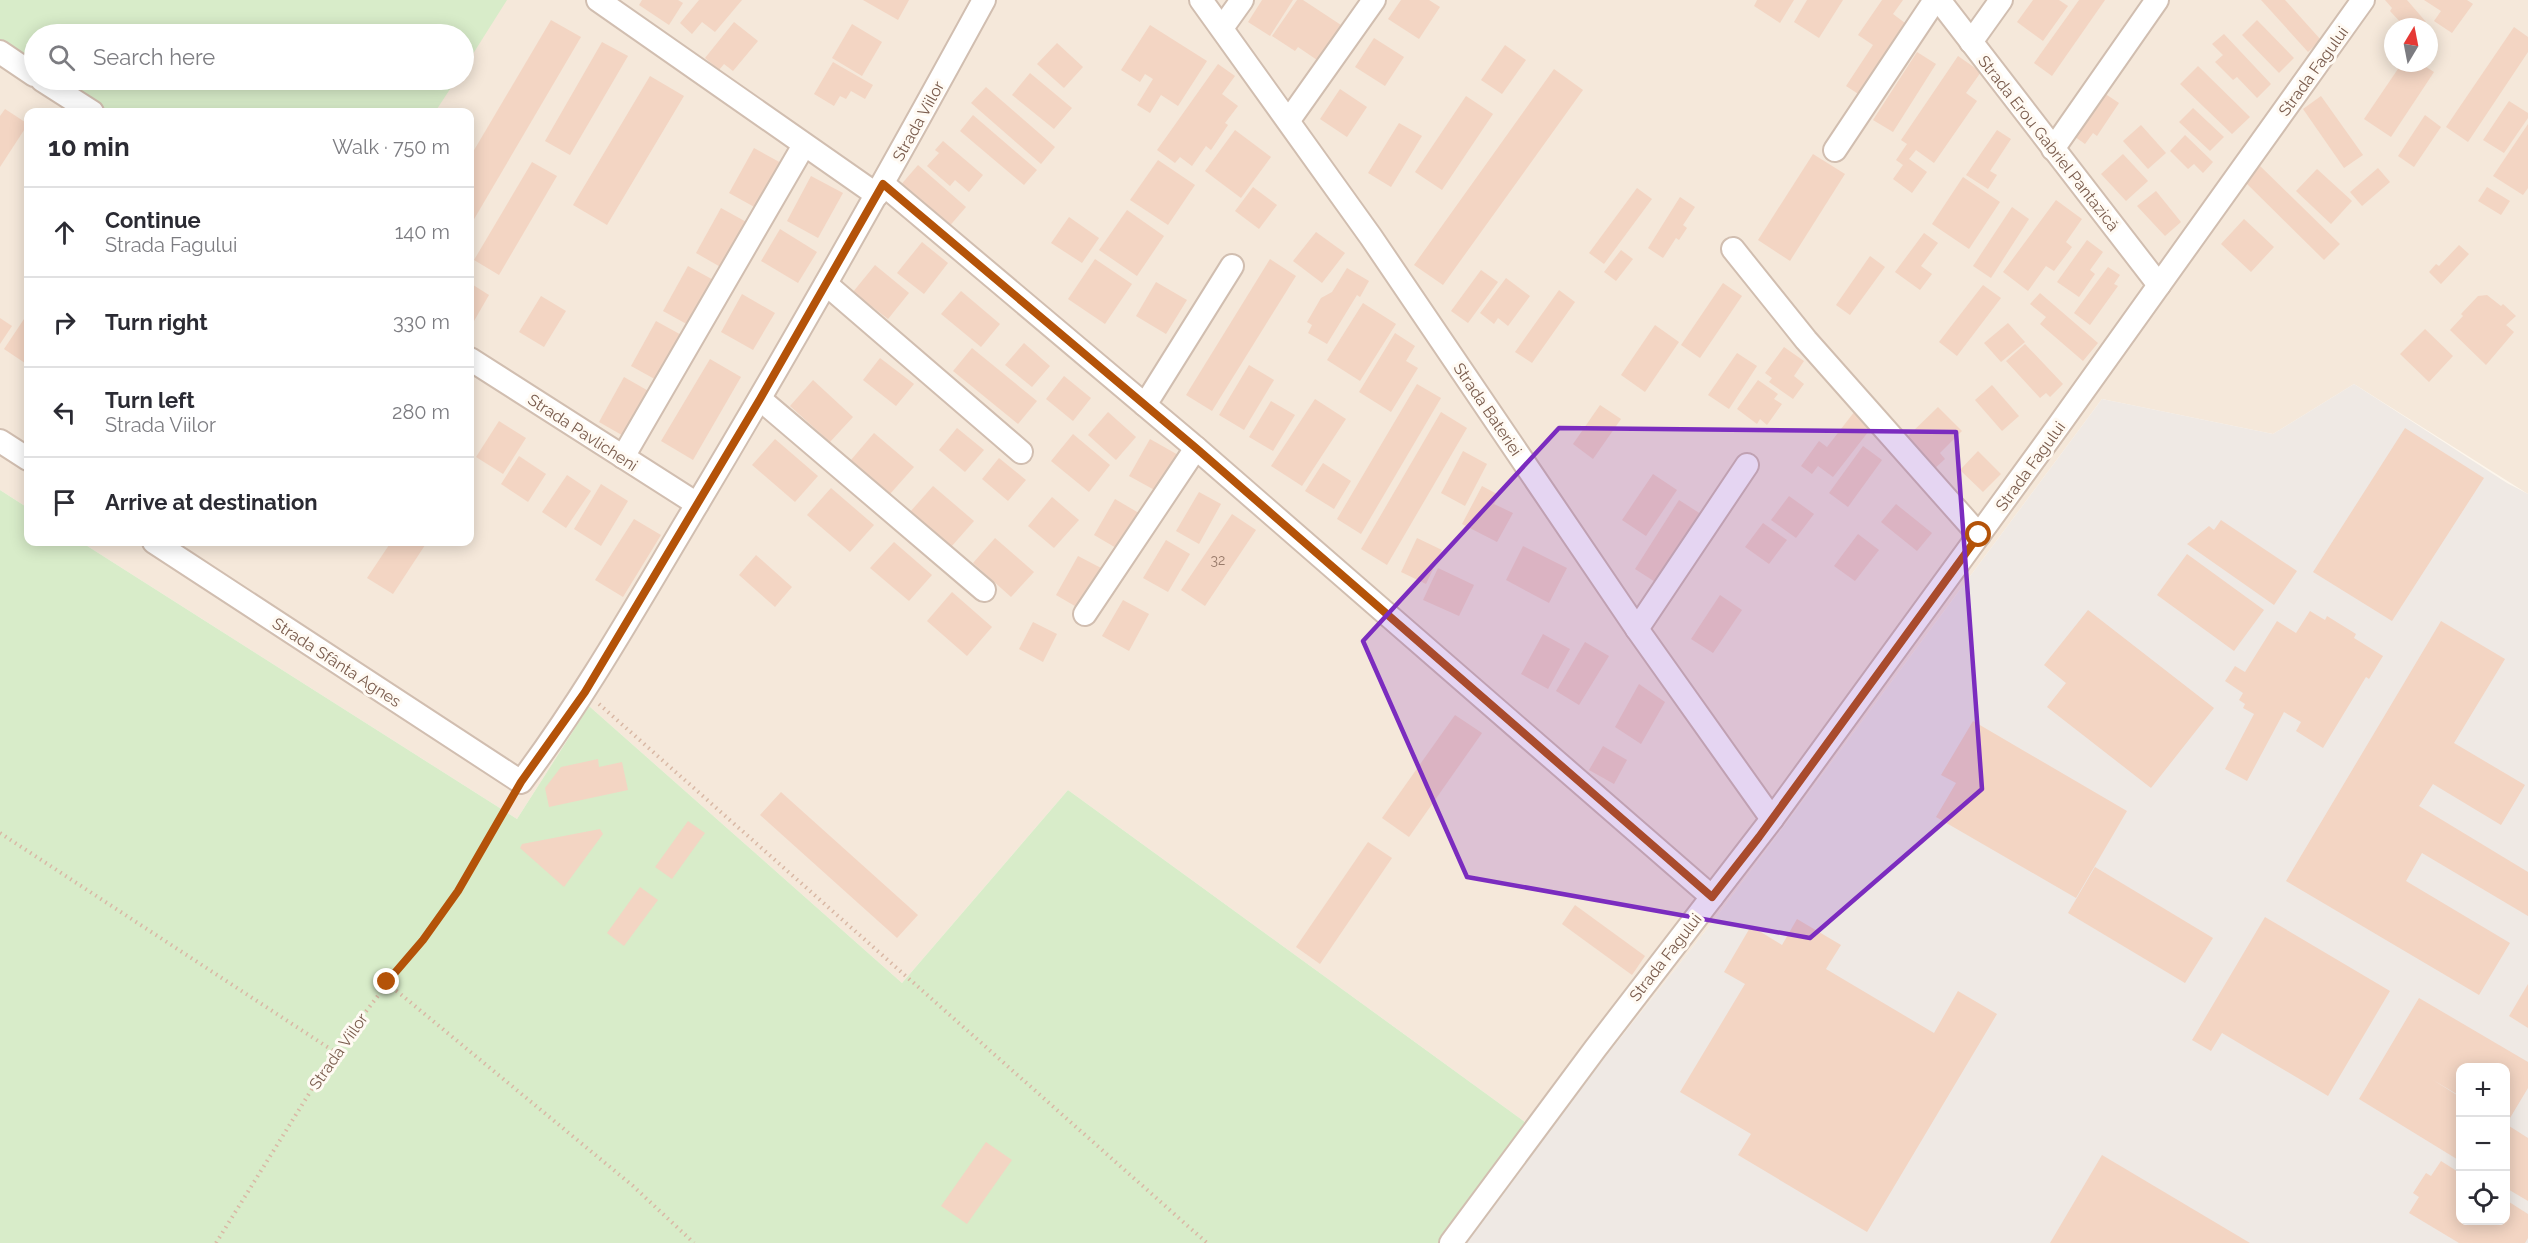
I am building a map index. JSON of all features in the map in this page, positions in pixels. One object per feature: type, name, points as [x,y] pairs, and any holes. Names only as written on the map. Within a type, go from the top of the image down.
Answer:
[{"type":"street","points":[[598,0],[804,145],[880,190],[1196,448],[1712,897]]},
{"type":"street","name":"Strada Viilor","points":[[521,782],[585,692],[760,399],[880,190],[984,0]]},
{"type":"street","name":"Strada Bateriei","points":[[1201,0],[1382,252],[1637,629],[1772,819]]},
{"type":"street","points":[[1222,28],[1242,0]]},
{"type":"street","points":[[1289,120],[1374,0]]},
{"type":"street","points":[[1835,150],[1937,0]]},
{"type":"street","name":"Strada Erou Gabriel Pantazică","points":[[1937,0],[2159,285]]},
{"type":"street","points":[[1971,42],[2001,0]]},
{"type":"street","points":[[2053,149],[2157,0]]},
{"type":"street","name":"Strada Fagului","points":[[1451,1243],[1560,1095],[1772,819],[2363,0]]},
{"type":"street","points":[[0,52],[24,68]]},
{"type":"street","points":[[58,90],[86,108]]},
{"type":"street","points":[[623,457],[804,145]]},
{"type":"street","points":[[1733,249],[1806,340],[1979,535]]},
{"type":"street","points":[[1145,405],[1232,266]]},
{"type":"street","points":[[826,284],[1021,452]]},
{"type":"street","name":"Strada Pavlicheni","points":[[474,362],[697,504]]},
{"type":"street","points":[[760,399],[984,590]]},
{"type":"street","points":[[0,441],[24,456]]},
{"type":"street","points":[[1085,614],[1196,448]]},
{"type":"street","points":[[1637,629],[1747,465]]},
{"type":"street","name":"Strada Sfânta Agnes","points":[[160,546],[521,782]]},
{"type":"path","points":[[585,692],[1207,1243]]},
{"type":"path","name":"Strada Viilor","points":[[216,1243],[335,1052],[387,982],[423,940],[458,891],[521,782]]},
{"type":"path","points":[[0,833],[335,1052]]},
{"type":"path","points":[[387,982],[624,1179],[694,1243]]},
{"type":"highlighted area","points":[[1559,428],[1956,432],[1982,789],[1810,938],[1467,877],[1363,641]]},
{"type":"shaded area","points":[[0,0],[2528,0],[2528,494],[2354,384],[2273,434],[2102,399],[1711,924],[1543,1135],[1068,790],[902,983],[589,706],[517,819],[87,546],[474,546],[474,108],[24,108],[24,505],[0,490]]},
{"type":"shaded area","points":[[2354,384],[2507,483],[2528,494],[2528,1243],[1463,1243],[1543,1135],[1711,924],[2102,399],[2273,434]]},
{"type":"green space","points":[[0,0],[507,0],[474,52],[474,24],[24,24],[24,61],[0,45]]},
{"type":"green space","points":[[69,90],[449,90],[438,108],[97,108]]},
{"type":"green space","points":[[0,490],[24,505],[24,546],[87,546],[517,819],[589,706],[902,983],[1068,790],[1543,1135],[1463,1243],[0,1243]]},
{"type":"building","points":[[642,0],[678,0],[683,3],[669,25],[639,5]]},
{"type":"building","points":[[699,0],[742,0],[715,32],[702,22],[692,34],[680,23]]},
{"type":"building","points":[[863,0],[909,0],[898,20]]},
{"type":"building","points":[[1262,0],[1293,0],[1270,36],[1248,22]]},
{"type":"building","points":[[1297,0],[1303,0],[1341,25],[1317,60],[1298,47],[1295,51],[1272,36]]},
{"type":"building","points":[[1401,0],[1429,0],[1440,7],[1419,39],[1388,19]]},
{"type":"building","points":[[1757,0],[1794,0],[1780,23],[1754,6]]},
{"type":"building","points":[[1807,0],[1843,0],[1819,38],[1794,22]]},
{"type":"building","points":[[1882,0],[1903,0],[1893,14],[1905,23],[1897,34],[1902,38],[1863,97],[1846,86],[1873,45],[1858,35]]},
{"type":"building","points":[[2033,0],[2059,0],[2068,6],[2043,41],[2017,22]]},
{"type":"building","points":[[2079,0],[2105,0],[2052,76],[2034,63]]},
{"type":"building","points":[[2261,0],[2285,0],[2321,40],[2308,52]]},
{"type":"building","points":[[2385,0],[2407,0],[2423,18],[2397,18],[2390,11],[2392,8]]},
{"type":"building","points":[[2424,0],[2467,0],[2473,4],[2452,33],[2438,24],[2438,18],[2436,18],[2441,11]]},
{"type":"building","points":[[551,20],[581,37],[474,219],[474,150]]},
{"type":"building","points":[[2257,20],[2294,58],[2279,73],[2242,35]]},
{"type":"building","points":[[734,22],[758,41],[733,71],[724,64],[719,70],[705,58]]},
{"type":"building","points":[[852,24],[882,42],[862,76],[832,58]]},
{"type":"building","points":[[1150,25],[1207,61],[1178,106],[1161,95],[1150,113],[1137,105],[1153,79],[1145,74],[1140,82],[1121,70]]},
{"type":"building","points":[[2514,27],[2528,37],[2528,52],[2468,142],[2446,127]]},
{"type":"building","points":[[2224,34],[2271,84],[2257,98],[2237,77],[2233,80],[2215,62],[2223,55],[2212,44]]},
{"type":"building","points":[[1374,38],[1404,57],[1385,86],[1355,67]]},
{"type":"building","points":[[602,42],[628,56],[570,155],[545,141]]},
{"type":"building","points":[[1057,43],[1083,67],[1064,88],[1037,64]]},
{"type":"building","points":[[1505,45],[1526,60],[1502,94],[1481,80]]},
{"type":"building","points":[[1917,52],[1936,64],[1893,132],[1873,120]]},
{"type":"building","points":[[1958,56],[1981,72],[1966,93],[1977,101],[1934,163],[1916,150],[1909,159],[1927,172],[1912,193],[1893,179],[1903,165],[1896,160],[1907,144],[1901,140]]},
{"type":"building","points":[[833,62],[873,85],[865,99],[851,91],[846,99],[840,96],[834,106],[814,94]]},
{"type":"building","points":[[1218,64],[1235,76],[1222,94],[1238,106],[1225,123],[1228,125],[1211,150],[1206,146],[1192,166],[1180,157],[1175,163],[1157,150]]},
{"type":"building","points":[[2198,66],[2250,117],[2232,134],[2180,84]]},
{"type":"building","points":[[1554,69],[1583,90],[1443,285],[1414,265]]},
{"type":"building","points":[[2396,72],[2434,72],[2391,137],[2364,119]]},
{"type":"building","points":[[1030,73],[1072,108],[1054,129],[1012,95]]},
{"type":"building","points":[[650,76],[684,96],[607,225],[573,205]]},
{"type":"building","points":[[986,87],[1055,147],[1041,164],[971,103]]},
{"type":"building","points":[[1340,89],[1367,107],[1347,137],[1320,119]]},
{"type":"building","points":[[2101,91],[2119,103],[2097,136],[2093,133],[2085,144],[2071,134]]},
{"type":"building","points":[[1466,96],[1493,114],[1442,190],[1415,172]]},
{"type":"building","points":[[2321,96],[2363,155],[2344,168],[2303,109]]},
{"type":"building","points":[[2509,101],[2528,113],[2528,118],[2504,153],[2483,140]]},
{"type":"building","points":[[2193,108],[2224,137],[2210,151],[2179,122]]},
{"type":"building","points":[[5,109],[24,121],[24,130],[0,167],[0,116]]},
{"type":"building","points":[[973,115],[1037,170],[1024,185],[960,131]]},
{"type":"building","points":[[2425,115],[2441,127],[2414,167],[2398,156]]},
{"type":"building","points":[[1399,123],[1422,136],[1391,187],[1368,173]]},
{"type":"building","points":[[2528,124],[2528,188],[2523,195],[2493,176]]},
{"type":"building","points":[[2141,125],[2166,153],[2148,169],[2123,141]]},
{"type":"building","points":[[1235,130],[1271,157],[1241,198],[1205,171]]},
{"type":"building","points":[[1997,130],[2011,139],[1990,171],[1997,175],[1988,189],[1966,175]]},
{"type":"building","points":[[2185,135],[2213,162],[2203,173],[2194,164],[2188,169],[2170,151]]},
{"type":"building","points":[[943,141],[983,175],[969,192],[955,180],[950,186],[927,166],[939,153],[935,150]]},
{"type":"building","points":[[754,148],[783,164],[758,209],[729,193]]},
{"type":"building","points":[[1813,154],[1845,174],[1790,261],[1758,240]]},
{"type":"building","points":[[2123,154],[2148,181],[2126,201],[2101,174]]},
{"type":"building","points":[[1158,160],[1195,185],[1168,225],[1130,200]]},
{"type":"building","points":[[532,162],[557,176],[499,275],[474,260]]},
{"type":"building","points":[[2257,163],[2340,244],[2324,260],[2242,179]]},
{"type":"building","points":[[918,165],[966,207],[947,229],[899,187]]},
{"type":"building","points":[[2378,168],[2390,182],[2362,206],[2350,192]]},
{"type":"building","points":[[2317,169],[2352,201],[2331,224],[2296,191]]},
{"type":"building","points":[[811,176],[843,193],[818,238],[787,221]]},
{"type":"building","points":[[1963,177],[2000,202],[1969,249],[1932,224]]},
{"type":"building","points":[[1253,187],[1277,205],[1259,229],[1235,211]]},
{"type":"building","points":[[2487,187],[2510,201],[2501,215],[2478,201]]},
{"type":"building","points":[[1637,188],[1652,199],[1604,264],[1589,253]]},
{"type":"building","points":[[2156,191],[2181,222],[2165,236],[2137,206]]},
{"type":"building","points":[[1680,197],[1695,207],[1683,225],[1687,228],[1679,240],[1676,238],[1663,258],[1648,248]]},
{"type":"building","points":[[2056,200],[2082,219],[2066,242],[2072,247],[2054,271],[2046,266],[2028,291],[2003,272]]},
{"type":"building","points":[[2012,207],[2029,219],[1991,278],[1973,266]]},
{"type":"building","points":[[721,208],[750,224],[724,269],[696,253]]},
{"type":"building","points":[[1127,210],[1164,236],[1137,276],[1099,250]]},
{"type":"building","points":[[1069,217],[1099,238],[1082,263],[1051,243]]},
{"type":"building","points":[[2244,219],[2274,247],[2251,272],[2221,244]]},
{"type":"building","points":[[780,229],[817,252],[798,283],[761,261]]},
{"type":"building","points":[[1316,232],[1345,253],[1322,283],[1293,261]]},
{"type":"building","points":[[1924,233],[1938,243],[1921,266],[1932,274],[1920,290],[1895,272]]},
{"type":"building","points":[[2087,240],[2103,252],[2090,270],[2095,274],[2079,297],[2057,282]]},
{"type":"building","points":[[922,242],[948,263],[924,294],[897,273]]},
{"type":"building","points":[[2459,245],[2469,254],[2441,284],[2429,272],[2436,264],[2439,266]]},
{"type":"building","points":[[1621,250],[1633,259],[1616,281],[1604,272]]},
{"type":"building","points":[[1870,256],[1885,267],[1850,315],[1836,305]]},
{"type":"building","points":[[1095,259],[1132,284],[1105,324],[1068,299]]},
{"type":"building","points":[[1270,259],[1296,276],[1212,411],[1186,395]]},
{"type":"building","points":[[875,265],[909,293],[888,319],[853,292]]},
{"type":"building","points":[[688,266],[717,282],[692,327],[663,311]]},
{"type":"building","points":[[2108,267],[2120,275],[2114,284],[2118,286],[2090,325],[2074,313]]},
{"type":"building","points":[[1347,268],[1369,281],[1360,297],[1357,295],[1327,344],[1308,333],[1312,325],[1307,322],[1321,298],[1332,292]]},
{"type":"building","points":[[1481,270],[1498,282],[1468,323],[1451,311]]},
{"type":"building","points":[[1506,278],[1530,296],[1508,326],[1498,318],[1494,324],[1480,313]]},
{"type":"building","points":[[1156,282],[1187,300],[1166,334],[1136,316]]},
{"type":"building","points":[[1723,283],[1742,296],[1700,358],[1681,345]]},
{"type":"building","points":[[1983,285],[2001,298],[1957,356],[1939,342]]},
{"type":"building","points":[[474,286],[489,295],[474,321]]},
{"type":"building","points":[[1559,290],[1575,302],[1532,363],[1515,352]]},
{"type":"building","points":[[961,291],[1000,324],[981,347],[941,314]]},
{"type":"building","points":[[2040,293],[2098,343],[2083,361],[2040,324],[2046,317],[2030,304]]},
{"type":"building","points":[[742,294],[775,313],[753,350],[721,332]]},
{"type":"building","points":[[2487,295],[2501,306],[2503,304],[2516,316],[2506,325],[2514,332],[2486,365],[2450,330],[2478,296]]},
{"type":"building","points":[[541,296],[566,311],[544,347],[519,332]]},
{"type":"building","points":[[1363,303],[1396,324],[1360,381],[1327,360]]},
{"type":"building","points":[[0,318],[12,326],[0,344]]},
{"type":"building","points":[[24,319],[24,362],[4,349]]},
{"type":"building","points":[[656,321],[685,337],[660,382],[631,366]]},
{"type":"building","points":[[2008,323],[2025,342],[2001,362],[1984,343]]},
{"type":"building","points":[[1655,325],[1679,342],[1645,392],[1621,375]]},
{"type":"building","points":[[2425,329],[2453,356],[2429,382],[2400,354]]},
{"type":"building","points":[[1395,333],[1415,346],[1406,361],[1418,368],[1391,412],[1359,392]]},
{"type":"building","points":[[1024,343],[1050,366],[1032,387],[1005,365]]},
{"type":"building","points":[[2025,344],[2063,384],[2050,397],[2046,393],[2040,398],[2006,361]]},
{"type":"building","points":[[1784,347],[1804,361],[1794,376],[1804,384],[1793,399],[1769,382],[1772,378],[1765,373]]},
{"type":"building","points":[[972,348],[1037,401],[1018,424],[953,371]]},
{"type":"building","points":[[1737,353],[1757,366],[1729,409],[1708,395]]},
{"type":"building","points":[[880,358],[914,384],[896,406],[863,380]]},
{"type":"building","points":[[710,359],[741,377],[693,460],[661,441]]},
{"type":"building","points":[[1249,365],[1274,380],[1244,430],[1219,415]]},
{"type":"building","points":[[1064,376],[1091,398],[1073,421],[1046,399]]},
{"type":"building","points":[[624,377],[652,393],[627,438],[599,422]]},
{"type":"building","points":[[813,380],[853,417],[830,442],[790,406]]},
{"type":"building","points":[[1758,380],[1778,394],[1774,399],[1782,404],[1767,425],[1760,419],[1757,424],[1737,409]]},
{"type":"building","points":[[1417,384],[1441,398],[1361,534],[1337,519]]},
{"type":"building","points":[[1992,385],[2019,416],[2002,431],[1975,400]]},
{"type":"building","points":[[1315,399],[1346,419],[1302,486],[1271,466]]},
{"type":"building","points":[[1271,401],[1295,415],[1273,451],[1249,437]]},
{"type":"building","points":[[1600,405],[1621,419],[1593,459],[1573,444]]},
{"type":"building","points":[[1938,407],[1962,431],[1940,453],[1945,459],[1934,469],[1905,439]]},
{"type":"building","points":[[1855,411],[1872,427],[1833,477],[1818,466],[1812,474],[1801,466],[1819,441],[1827,447]]},
{"type":"building","points":[[1108,412],[1136,437],[1116,460],[1088,435]]},
{"type":"building","points":[[1441,412],[1467,428],[1387,565],[1361,549]]},
{"type":"building","points":[[499,421],[526,438],[503,474],[476,457]]},
{"type":"building","points":[[957,428],[984,450],[965,472],[939,450]]},
{"type":"building","points":[[2405,428],[2484,478],[2392,621],[2313,572]]},
{"type":"building","points":[[874,433],[914,467],[890,494],[851,460]]},
{"type":"building","points":[[1073,434],[1110,465],[1089,492],[1051,461]]},
{"type":"building","points":[[775,439],[818,476],[795,502],[752,465]]},
{"type":"building","points":[[1150,439],[1180,456],[1160,493],[1129,476]]},
{"type":"building","points":[[1863,446],[1882,460],[1848,507],[1829,493]]},
{"type":"building","points":[[1463,451],[1487,464],[1465,506],[1441,493]]},
{"type":"building","points":[[1978,451],[2001,474],[1983,492],[1960,470]]},
{"type":"building","points":[[519,456],[546,474],[528,502],[501,484]]},
{"type":"building","points":[[999,458],[1026,480],[1008,501],[982,479]]},
{"type":"building","points":[[1323,463],[1351,481],[1334,509],[1305,491]]},
{"type":"building","points":[[1653,474],[1677,490],[1646,536],[1622,520]]},
{"type":"building","points":[[567,475],[591,491],[566,528],[542,512]]},
{"type":"building","points":[[601,484],[628,501],[601,546],[574,529]]},
{"type":"building","points":[[933,486],[974,521],[951,547],[910,512]]},
{"type":"building","points":[[1482,486],[1499,495],[1494,504],[1513,513],[1497,542],[1462,524]]},
{"type":"building","points":[[831,488],[874,525],[850,552],[807,515]]},
{"type":"building","points":[[1199,492],[1221,504],[1199,544],[1176,531]]},
{"type":"building","points":[[1789,496],[1814,514],[1796,538],[1771,520]]},
{"type":"building","points":[[1052,497],[1079,520],[1054,548],[1028,526]]},
{"type":"building","points":[[1115,499],[1144,516],[1123,552],[1094,535]]},
{"type":"building","points":[[1679,500],[1704,516],[1660,585],[1635,569]]},
{"type":"building","points":[[1896,504],[1932,533],[1917,551],[1881,522]]},
{"type":"building","points":[[1232,514],[1256,530],[1205,606],[1181,590]]},
{"type":"building","points":[[634,519],[661,535],[623,597],[595,580]]},
{"type":"building","points":[[2221,520],[2297,571],[2274,605],[2187,544],[2209,526],[2214,530]]},
{"type":"building","points":[[1763,523],[1787,540],[1769,564],[1745,547]]},
{"type":"building","points":[[1858,534],[1879,550],[1855,581],[1834,566]]},
{"type":"building","points":[[995,538],[1034,572],[1011,597],[973,563]]},
{"type":"building","points":[[1417,538],[1442,550],[1426,584],[1401,572]]},
{"type":"building","points":[[1166,540],[1190,554],[1168,592],[1143,578]]},
{"type":"building","points":[[894,542],[932,575],[909,601],[870,568]]},
{"type":"building","points":[[388,546],[424,546],[393,594],[367,578]]},
{"type":"building","points":[[1523,546],[1567,568],[1549,603],[1506,580]]},
{"type":"building","points":[[2187,554],[2264,610],[2234,651],[2157,595]]},
{"type":"building","points":[[756,555],[792,587],[775,607],[739,575]]},
{"type":"building","points":[[1078,556],[1103,569],[1080,609],[1056,595]]},
{"type":"building","points":[[1438,568],[1474,585],[1459,616],[1423,600]]},
{"type":"building","points":[[952,592],[992,627],[967,656],[927,621]]},
{"type":"building","points":[[1720,595],[1742,610],[1713,653],[1691,639]]},
{"type":"building","points":[[1123,600],[1149,614],[1129,651],[1102,636]]},
{"type":"building","points":[[2088,610],[2214,708],[2151,788],[2047,707],[2066,683],[2044,665]]},
{"type":"building","points":[[2310,611],[2325,620],[2327,616],[2356,634],[2354,638],[2383,656],[2369,679],[2366,677],[2323,748],[2296,731],[2301,722],[2284,712],[2247,781],[2225,769],[2254,714],[2243,708],[2245,704],[2239,700],[2243,693],[2225,681],[2235,666],[2245,672],[2277,621],[2296,633]]},
{"type":"building","points":[[2441,621],[2505,659],[2454,743],[2525,785],[2501,825],[2433,784],[2419,806],[2528,872],[2528,916],[2422,853],[2406,881],[2510,943],[2479,995],[2286,881]]},
{"type":"building","points":[[1033,622],[1057,634],[1043,662],[1019,649]]},
{"type":"building","points":[[1543,634],[1570,649],[1548,689],[1521,674]]},
{"type":"building","points":[[1585,642],[1609,656],[1579,705],[1556,691]]},
{"type":"building","points":[[1639,684],[1665,702],[1641,744],[1615,727]]},
{"type":"building","points":[[1455,715],[1482,733],[1409,837],[1382,818]]},
{"type":"building","points":[[1973,721],[2127,811],[2076,898],[1936,817],[1956,783],[1941,775]]},
{"type":"building","points":[[1603,746],[1627,760],[1614,784],[1589,770]]},
{"type":"building","points":[[598,759],[599,767],[622,762],[628,790],[549,807],[545,788],[561,767]]},
{"type":"building","points":[[781,792],[918,915],[897,938],[760,815]]},
{"type":"building","points":[[688,821],[705,833],[672,879],[655,867]]},
{"type":"building","points":[[600,829],[603,834],[564,887],[520,848],[522,844]]},
{"type":"building","points":[[1368,842],[1392,858],[1320,964],[1296,947]]},
{"type":"building","points":[[2095,867],[2213,938],[2185,983],[2068,913]]},
{"type":"building","points":[[640,887],[658,900],[624,946],[607,933]]},
{"type":"building","points":[[1575,905],[1645,956],[1632,975],[1562,924]]},
{"type":"building","points":[[2265,917],[2390,991],[2328,1096],[2222,1033],[2211,1051],[2192,1040]]},
{"type":"building","points":[[1797,919],[1841,945],[1826,969],[1934,1033],[1958,991],[1997,1014],[1867,1232],[1738,1155],[1751,1134],[1680,1092],[1745,984],[1724,972],[1751,926],[1782,945]]},
{"type":"building","points":[[2528,984],[2528,1028],[2509,1016]]},
{"type":"building","points":[[2419,998],[2528,1062],[2528,1088],[2510,1118],[2510,1063],[2456,1063],[2456,1094],[2433,1080],[2456,1094],[2456,1159],[2359,1099]]},
{"type":"building","points":[[2510,1127],[2528,1138],[2528,1201],[2510,1190]]},
{"type":"building","points":[[986,1142],[1012,1160],[967,1224],[941,1206]]},
{"type":"building","points":[[2102,1155],[2250,1243],[2050,1243]]},
{"type":"building","points":[[2441,1161],[2456,1170],[2456,1225],[2510,1225],[2510,1203],[2528,1214],[2528,1238],[2525,1243],[2459,1243],[2409,1213],[2419,1197],[2413,1193],[2426,1173],[2431,1176]]},
{"type":"route","points":[[387,982],[423,940],[458,891],[521,782],[585,692],[760,399],[883,184],[1196,448],[1712,897],[1759,837],[1979,535]]}]
